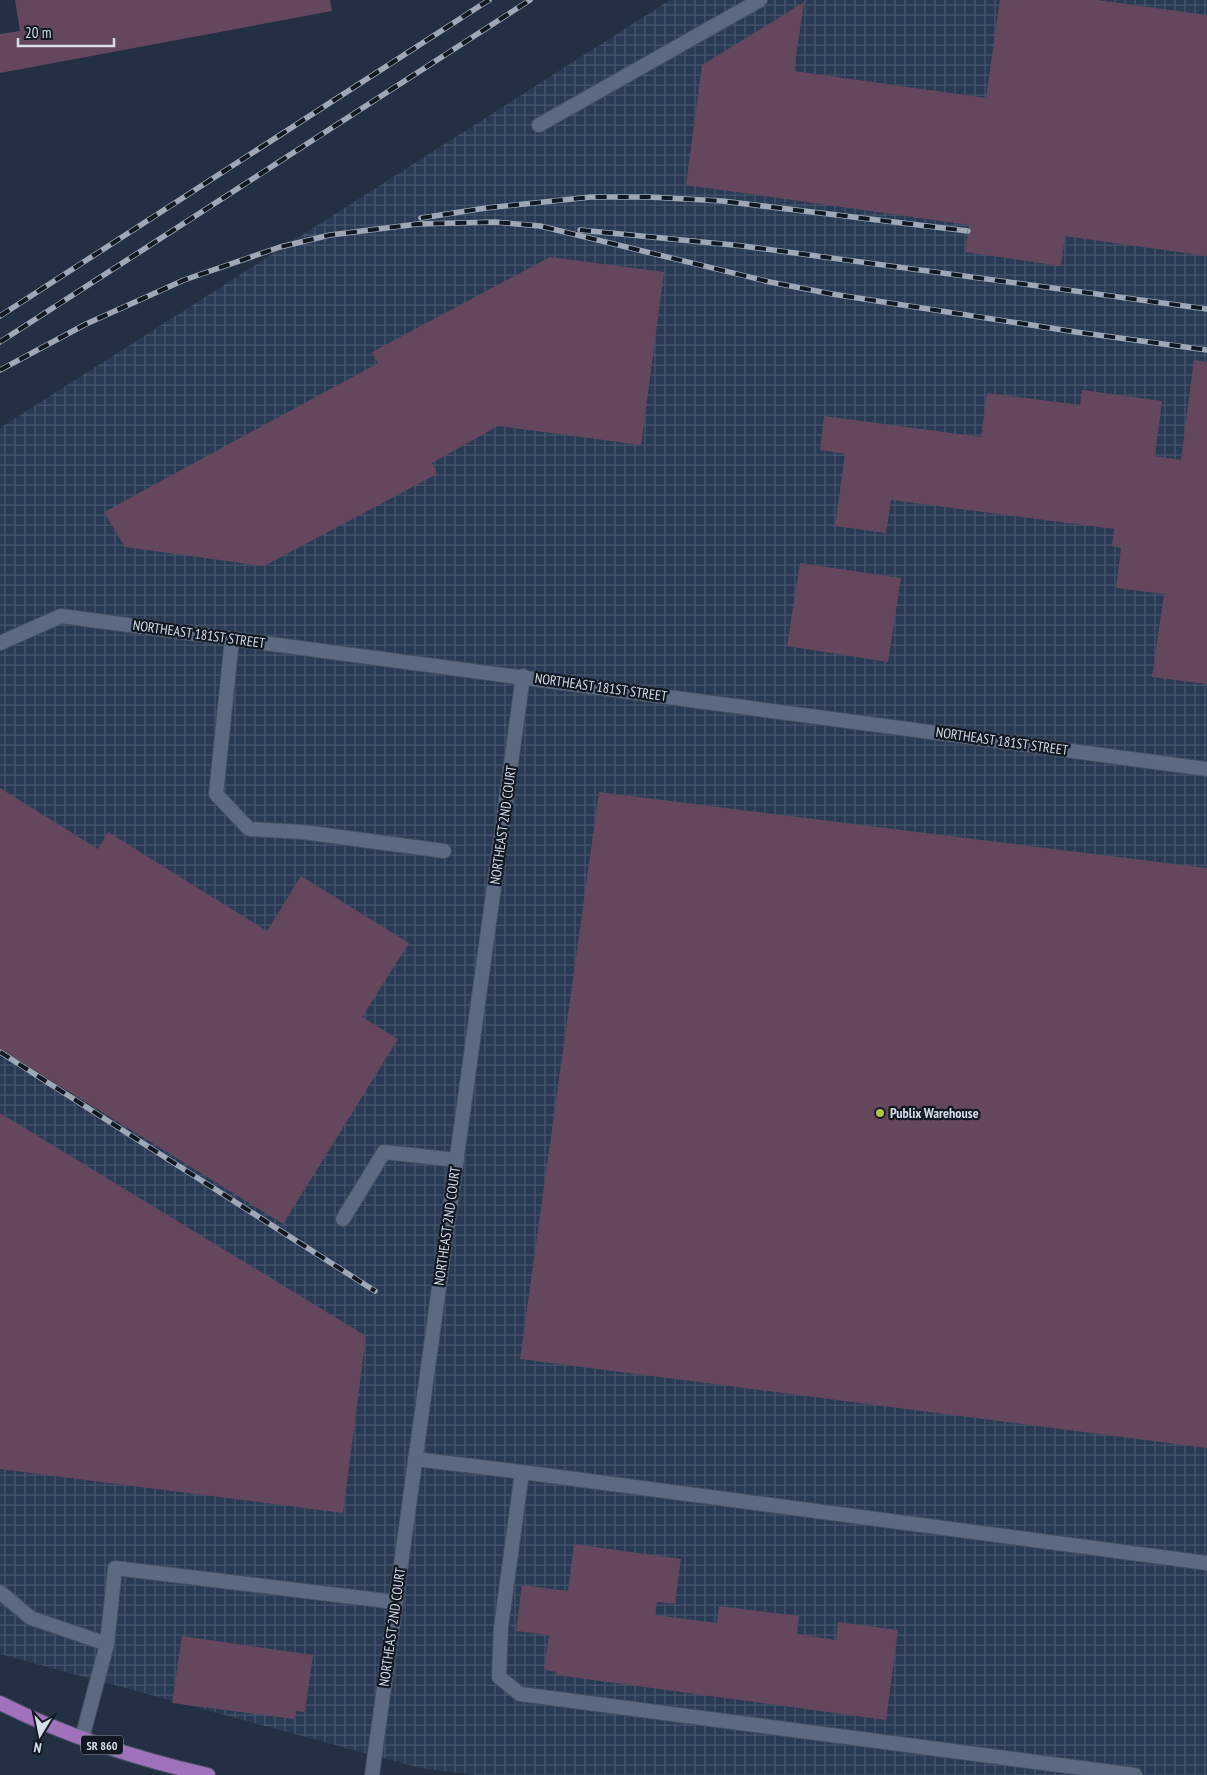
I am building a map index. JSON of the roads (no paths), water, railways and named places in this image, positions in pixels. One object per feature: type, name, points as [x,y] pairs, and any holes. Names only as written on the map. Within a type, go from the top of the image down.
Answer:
[{"type":"main road","name":"SR 860","points":[[0,1703],[82,1738],[126,1754],[208,1775]]},
{"type":"street","points":[[539,125],[760,0]]},
{"type":"street","name":"NORTHEAST 181ST STREET","points":[[0,643],[61,616],[523,676],[1207,769]]},
{"type":"street","points":[[232,639],[216,794],[249,829],[303,832],[444,851]]},
{"type":"street","name":"NORTHEAST 2ND COURT","points":[[372,1775],[523,676]]},
{"type":"street","points":[[343,1219],[384,1152],[457,1160]]},
{"type":"street","points":[[415,1459],[1207,1563]]},
{"type":"street","points":[[522,1472],[501,1627],[499,1677],[520,1694],[1135,1775]]},
{"type":"street","points":[[82,1738],[107,1644],[116,1568],[395,1602]]},
{"type":"street","points":[[0,1592],[31,1618],[107,1644]]},
{"type":"railway","points":[[0,316],[489,0]]},
{"type":"railway","points":[[0,342],[530,0]]},
{"type":"railway","points":[[421,218],[486,208],[591,197],[649,197],[722,201],[968,231]]},
{"type":"railway","points":[[0,370],[86,324],[184,280],[280,247],[330,235],[418,224],[495,222],[540,226],[770,282],[832,294],[1076,332],[1207,350]]},
{"type":"railway","points":[[580,230],[743,246],[1207,309]]},
{"type":"railway","points":[[0,1052],[375,1291]]},
{"type":"place","name":"Publix Warehouse","points":[[880,1113]]}]
